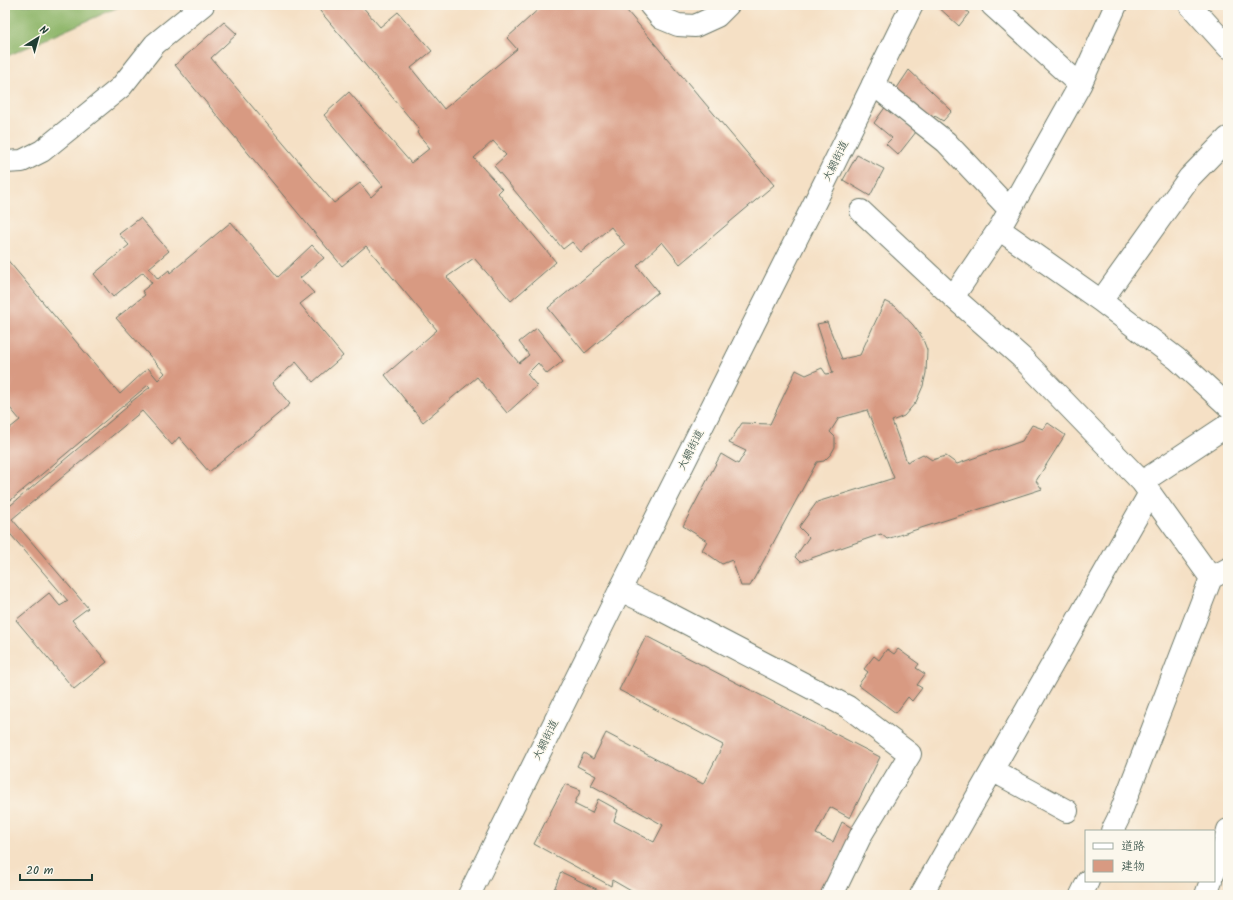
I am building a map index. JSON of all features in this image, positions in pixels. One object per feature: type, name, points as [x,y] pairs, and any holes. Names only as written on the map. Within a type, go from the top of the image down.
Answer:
[{"type":"street","points":[[5,162],[22,161],[42,151],[121,87],[155,44],[203,5]]},
{"type":"street","points":[[650,5],[661,18],[678,25],[695,26],[717,16],[728,5]]},
{"type":"street","name":"大網街道","points":[[469,895],[620,590],[822,190],[912,5]]},
{"type":"street","points":[[992,5],[1080,85]]},
{"type":"street","points":[[953,297],[1010,210],[1080,85],[1116,5]]},
{"type":"street","points":[[1190,5],[1228,47]]},
{"type":"street","points":[[873,84],[946,142],[1010,210]]},
{"type":"street","points":[[1101,301],[1189,178],[1228,138]]},
{"type":"street","points":[[861,211],[953,297],[1021,357],[1146,487],[1220,573],[1112,830]]},
{"type":"street","points":[[999,228],[1101,301],[1176,359],[1228,406]]},
{"type":"street","points":[[921,895],[992,770],[1146,487],[1228,425]]},
{"type":"street","points":[[620,590],[665,611],[848,707],[910,754],[862,833],[832,895]]},
{"type":"street","points":[[992,770],[1067,811]]},
{"type":"street","points":[[1215,872],[1225,854],[1228,830]]},
{"type":"street","points":[[1081,895],[1088,882]]},
{"type":"street","points":[[1206,895],[1211,882]]},
{"type":"green space","points":[[5,5],[123,5],[5,57]]},
{"type":"building","points":[[315,5],[361,5],[380,27],[398,12],[432,51],[411,68],[444,109],[517,49],[507,38],[543,5],[622,5],[774,185],[680,264],[662,242],[637,266],[658,292],[585,353],[548,308],[625,245],[611,227],[581,252],[572,242],[563,249],[494,166],[506,155],[493,141],[474,158],[502,189],[498,193],[556,262],[511,301],[474,258],[447,277],[519,363],[529,355],[519,342],[537,328],[563,361],[547,374],[538,363],[527,374],[537,386],[507,413],[477,377],[423,422],[385,375],[437,330],[366,246],[342,266],[175,65],[224,22],[237,34],[211,58],[334,203],[360,183],[371,197],[383,186],[324,115],[349,92],[411,163],[430,148],[417,133],[419,129]]},
{"type":"building","points":[[936,5],[965,5],[963,8],[969,13],[959,26]]},
{"type":"building","points":[[909,70],[952,111],[943,121],[935,116],[930,121],[897,88]]},
{"type":"building","points":[[886,106],[916,132],[898,155],[886,144],[892,138],[874,123]]},
{"type":"building","points":[[857,155],[884,169],[870,196],[843,180]]},
{"type":"building","points":[[140,218],[169,251],[149,268],[158,279],[169,270],[170,273],[231,222],[278,277],[312,245],[324,258],[300,278],[314,293],[300,304],[343,356],[313,382],[296,362],[272,383],[290,404],[209,472],[179,437],[172,445],[142,411],[12,519],[88,608],[72,620],[107,662],[74,689],[16,620],[49,593],[60,606],[68,601],[5,528],[5,510],[150,387],[148,385],[5,505],[5,432],[20,420],[5,402],[5,257],[120,394],[148,368],[158,380],[165,373],[116,318],[145,295],[142,291],[152,283],[143,272],[113,297],[94,274],[129,245],[119,234]]},
{"type":"building","points":[[885,301],[895,306],[913,325],[922,337],[927,350],[926,373],[923,386],[916,402],[904,416],[892,421],[907,462],[923,454],[932,460],[946,456],[957,464],[1022,441],[1032,425],[1043,429],[1048,423],[1065,435],[1036,481],[1042,489],[887,539],[881,534],[800,562],[795,557],[809,537],[799,527],[817,502],[894,478],[867,410],[839,418],[830,432],[835,437],[835,447],[831,454],[824,461],[817,462],[750,586],[741,586],[732,560],[722,564],[702,550],[707,541],[683,526],[721,454],[738,464],[746,451],[729,443],[742,423],[770,424],[796,370],[806,375],[822,368],[826,374],[833,373],[817,324],[827,322],[842,359],[860,355]]},
{"type":"building","points":[[646,636],[880,757],[850,818],[830,807],[816,834],[833,842],[842,822],[854,829],[822,895],[638,895],[612,880],[611,886],[534,844],[565,784],[581,790],[574,804],[592,813],[598,799],[618,810],[614,821],[654,842],[663,825],[591,785],[596,776],[577,766],[584,753],[593,759],[606,733],[703,784],[723,745],[619,690]]},
{"type":"building","points":[[887,649],[894,654],[898,649],[919,664],[916,668],[925,674],[917,685],[922,688],[912,701],[908,697],[896,713],[858,685],[868,672],[864,669],[874,656],[879,660]]},
{"type":"building","points":[[561,872],[609,895],[552,895]]}]
